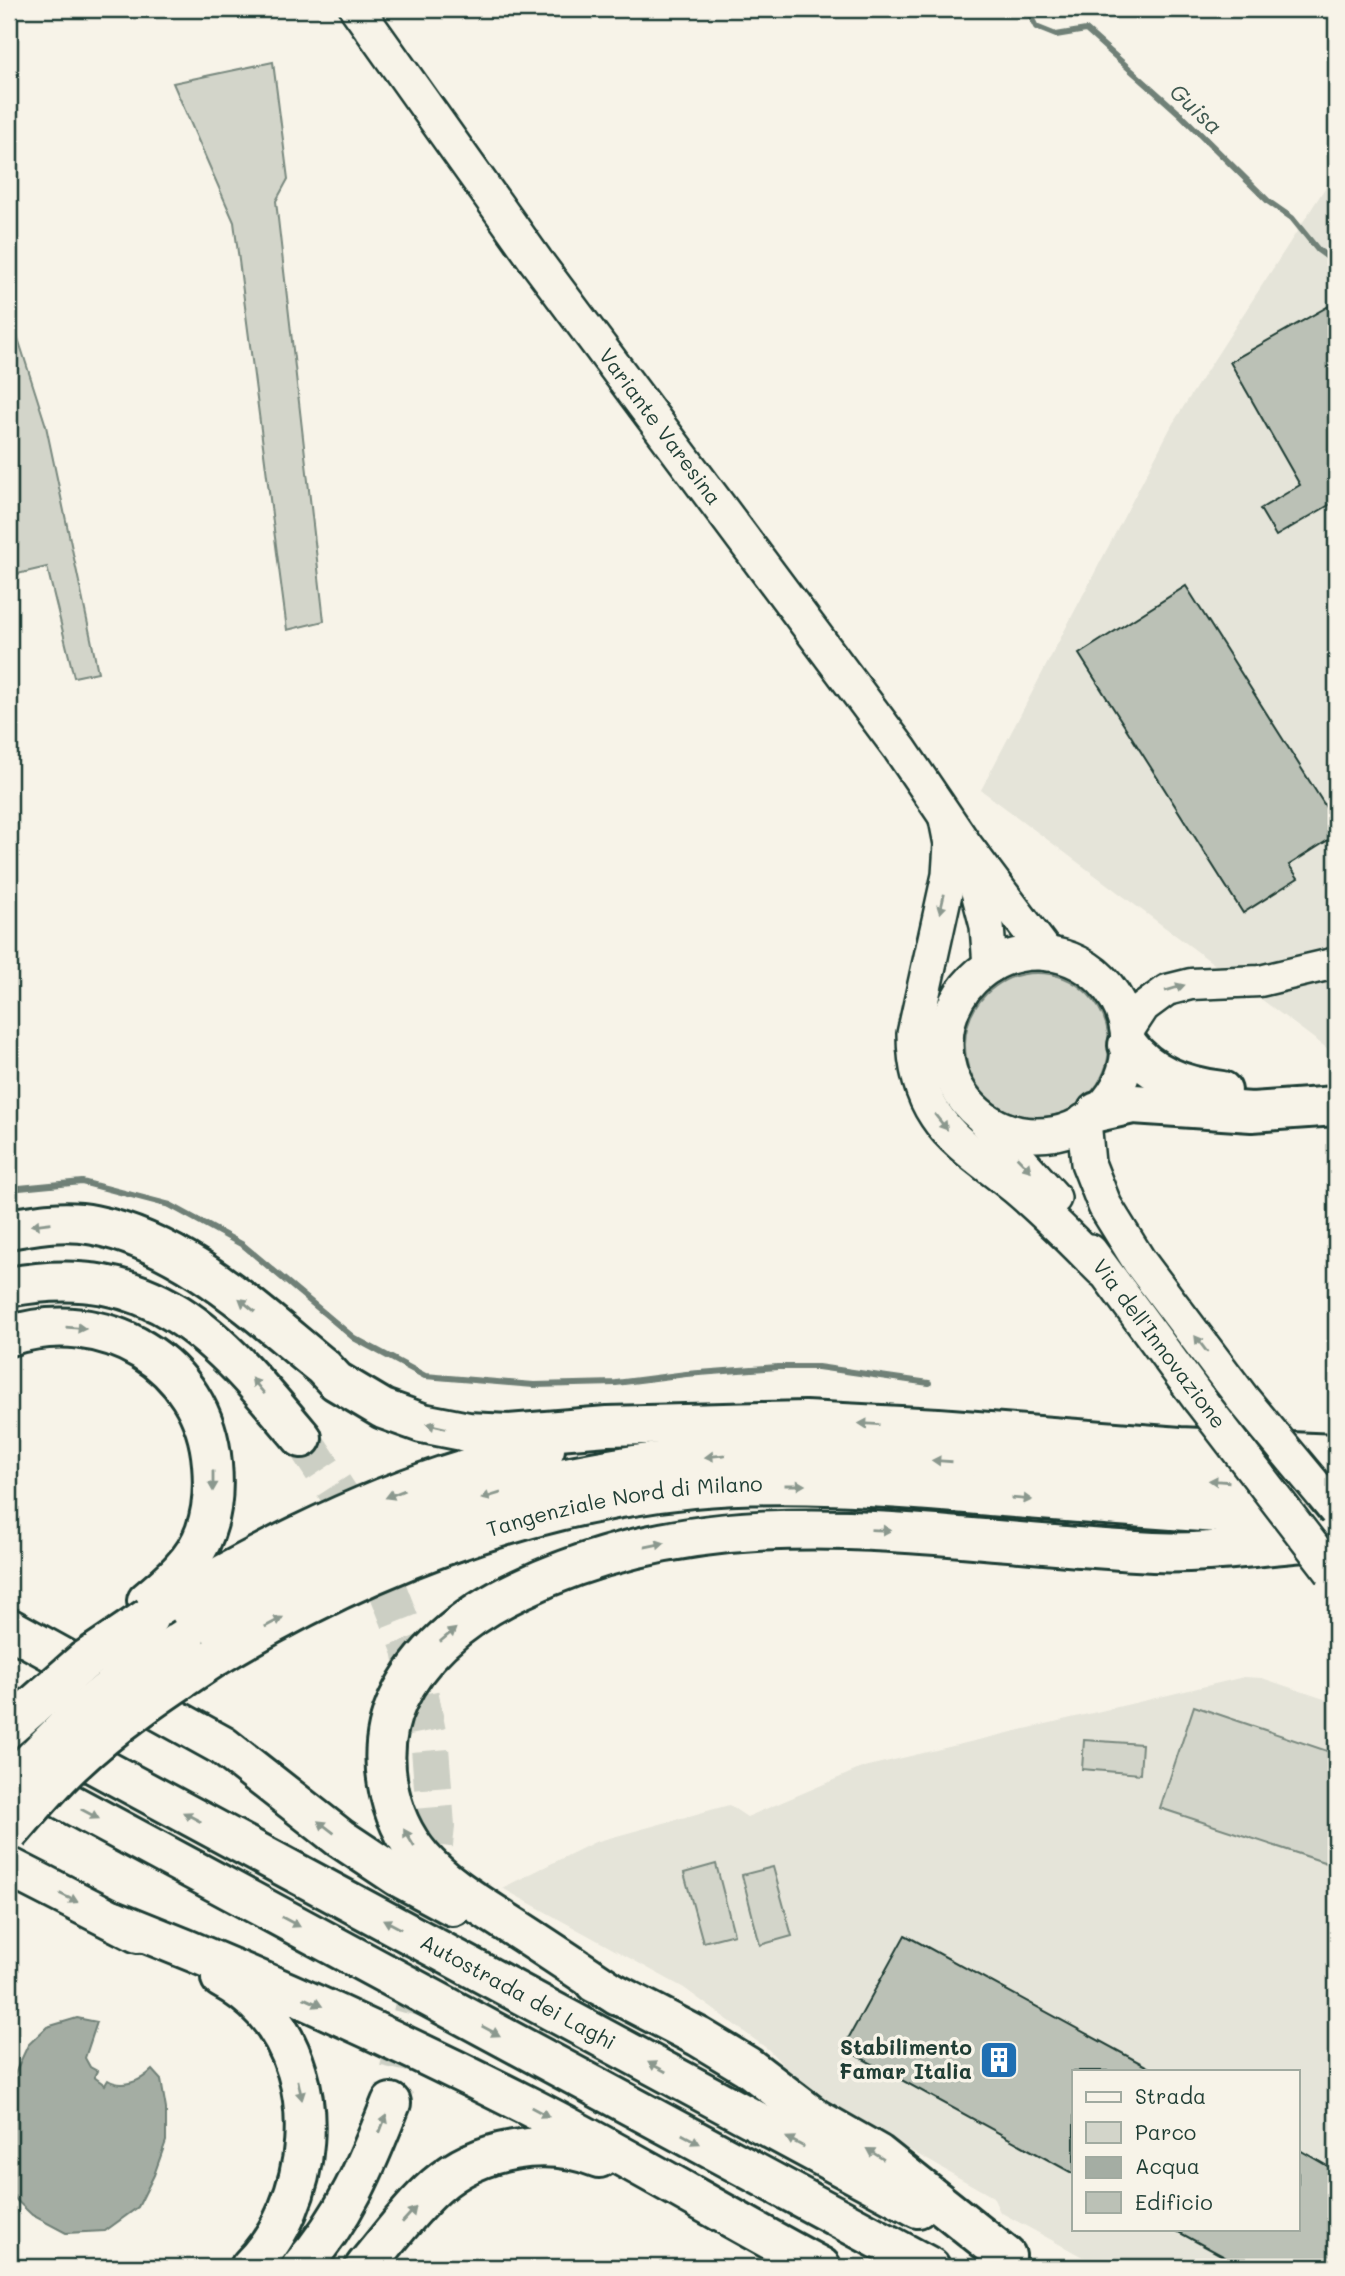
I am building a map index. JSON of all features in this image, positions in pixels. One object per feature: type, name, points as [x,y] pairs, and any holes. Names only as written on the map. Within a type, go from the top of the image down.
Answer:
[{"type":"highway","points":[[1127,1039],[1144,1064],[1163,1075],[1214,1090],[1276,1094],[1336,1089]]},
{"type":"highway","points":[[1090,1116],[1133,1104],[1252,1112],[1336,1106]]},
{"type":"highway","points":[[9,1229],[49,1222],[75,1222],[118,1232],[159,1248],[208,1275],[323,1367],[336,1381],[362,1398],[422,1423],[468,1432],[509,1434],[607,1426],[699,1425],[751,1421],[865,1423],[1108,1442],[1336,1454]]},
{"type":"highway","points":[[9,1287],[41,1282],[86,1281],[128,1289],[161,1304],[209,1337],[241,1366],[302,1438]]},
{"type":"highway","points":[[9,1336],[23,1331],[74,1327],[101,1332],[124,1340],[166,1366],[182,1383],[203,1421],[209,1442],[214,1481],[204,1534],[183,1569],[142,1613],[22,1709],[9,1727]]},
{"type":"highway","points":[[142,1613],[353,1511],[450,1474],[555,1447],[699,1425]]},
{"type":"highway","points":[[1108,1442],[1183,1438],[1270,1443],[1336,1440]]},
{"type":"highway","name":"Tangenziale Nord di Milano","points":[[9,1833],[70,1765],[161,1692],[200,1648],[288,1578],[348,1549],[439,1512],[499,1493],[554,1479],[664,1461],[726,1455],[831,1455],[1336,1486]]},
{"type":"highway","name":"Tangenziale Nord di Milano","points":[[9,1784],[36,1754],[127,1675],[320,1598],[416,1554],[518,1520],[584,1506],[692,1488],[800,1485],[873,1487],[1153,1510],[1336,1520]]},
{"type":"highway","points":[[618,1996],[479,1905],[438,1874],[412,1844],[400,1823],[387,1778],[386,1754],[394,1709],[403,1688],[422,1660],[469,1618],[488,1606],[542,1579],[604,1557],[670,1542],[737,1532],[800,1528],[896,1531],[1158,1553],[1335,1563]]},
{"type":"highway","points":[[9,1628],[223,1746],[340,1838],[397,1876],[699,2037],[747,2066],[815,2118],[878,2154],[1017,2262]]},
{"type":"highway","name":"Autostrada dei Laghi","points":[[22,1709],[1017,2262]]},
{"type":"highway","points":[[9,1770],[930,2267]]},
{"type":"highway","points":[[9,1867],[208,1970],[246,1994],[263,2009],[274,2024],[291,2056],[303,2108],[305,2126],[302,2165],[282,2223],[270,2244],[250,2267]]},
{"type":"highway","points":[[114,1920],[289,1992],[525,2104],[821,2267]]},
{"type":"highway","points":[[301,2267],[333,2226],[363,2175],[391,2103]]},
{"type":"highway","points":[[365,2267],[436,2186],[469,2164],[517,2149],[554,2147],[593,2155],[730,2218]]},
{"type":"main road","name":"Variante Varesina","points":[[357,9],[536,261],[900,749],[965,845],[1047,954]]},
{"type":"main road","points":[[945,813],[951,844],[949,875],[914,1034],[920,1083],[929,1104],[943,1125],[1055,1222],[1102,1270]]},
{"type":"main road","name":"Variante Varesina","points":[[965,845],[986,926],[990,966]]},
{"type":"main road","points":[[1047,954],[1076,961],[1101,979],[1118,1002],[1127,1039],[1126,1060],[1119,1081],[1108,1100],[1090,1116],[1054,1133],[1038,1134],[1007,1129],[979,1114],[967,1103],[947,1060],[946,1044],[947,1027],[958,998],[973,979],[990,966],[1018,955],[1047,954]]},
{"type":"main road","name":"Via dell'Innovazione","points":[[979,1114],[1069,1217],[1102,1270],[1199,1399],[1335,1563]]},
{"type":"main road","name":"Via dell'Innovazione","points":[[1090,1116],[1087,1163],[1105,1206],[1139,1261],[1242,1398],[1336,1511]]},
{"type":"street","points":[[1127,1039],[1144,1007],[1167,990],[1191,984],[1260,981],[1336,963]]},
{"type":"shaded area","points":[[1336,171],[1336,1055],[981,790],[1173,423]]},
{"type":"shaded area","points":[[1244,1677],[1262,1678],[1336,1703],[1336,2267],[1101,2267],[1000,2212],[993,2197],[825,2102],[802,2086],[769,2050],[684,1988],[502,1888],[595,1842],[729,1805],[747,1817],[864,1767]]},
{"type":"green space","points":[[273,62],[288,179],[276,201],[324,621],[287,630],[234,222],[173,83]]},
{"type":"green space","points":[[9,310],[46,426],[98,672],[74,677],[47,567],[9,576]]},
{"type":"green space","points":[[1037,973],[1065,978],[1088,994],[1104,1017],[1109,1045],[1104,1073],[1088,1096],[1065,1112],[1037,1117],[1009,1112],[986,1096],[970,1073],[965,1045],[970,1017],[986,994],[1009,978]]},
{"type":"green space","points":[[1194,1706],[1336,1754],[1336,1866],[1160,1808]]},
{"type":"green space","points":[[1084,1740],[1142,1744],[1140,1774],[1082,1769]]},
{"type":"green space","points":[[716,1864],[734,1934],[703,1942],[684,1873]]},
{"type":"green space","points":[[773,1867],[792,1936],[760,1945],[742,1875]]},
{"type":"water","points":[[77,2018],[97,2022],[85,2058],[90,2067],[97,2071],[94,2077],[105,2085],[108,2080],[126,2084],[152,2070],[161,2080],[166,2109],[166,2141],[154,2175],[138,2207],[105,2231],[66,2233],[32,2215],[9,2193],[9,2086],[28,2045],[47,2027]]},
{"type":"building","points":[[1336,302],[1336,501],[1276,536],[1260,509],[1300,485],[1230,362]]},
{"type":"building","points":[[1186,586],[1336,823],[1336,835],[1289,865],[1298,878],[1243,913],[1079,654]]},
{"type":"building","name":"Stabilimento Famar Italia","points":[[905,1935],[1153,2070],[1072,2070],[1072,2173],[843,2048]]},
{"type":"building","points":[[1300,2150],[1336,2171],[1336,2267],[1243,2267],[1175,2230],[1300,2230]]},
{"type":"waterway","name":"Guisa","points":[[1027,9],[1036,27],[1056,35],[1086,30],[1180,114],[1269,202],[1292,218],[1318,250],[1336,263]]},
{"type":"waterway","points":[[9,1189],[82,1182],[170,1205],[243,1245],[354,1338],[425,1376],[534,1385],[616,1383],[686,1374],[778,1367],[818,1367],[929,1383]]},
{"type":"tunnel","points":[[302,1438],[367,1537],[411,1649],[430,1748],[436,1826],[428,1899],[416,1996],[391,2103]]},
{"type":"place","name":"Stabilimento Famar Italia","points":[[999,2060]]}]
